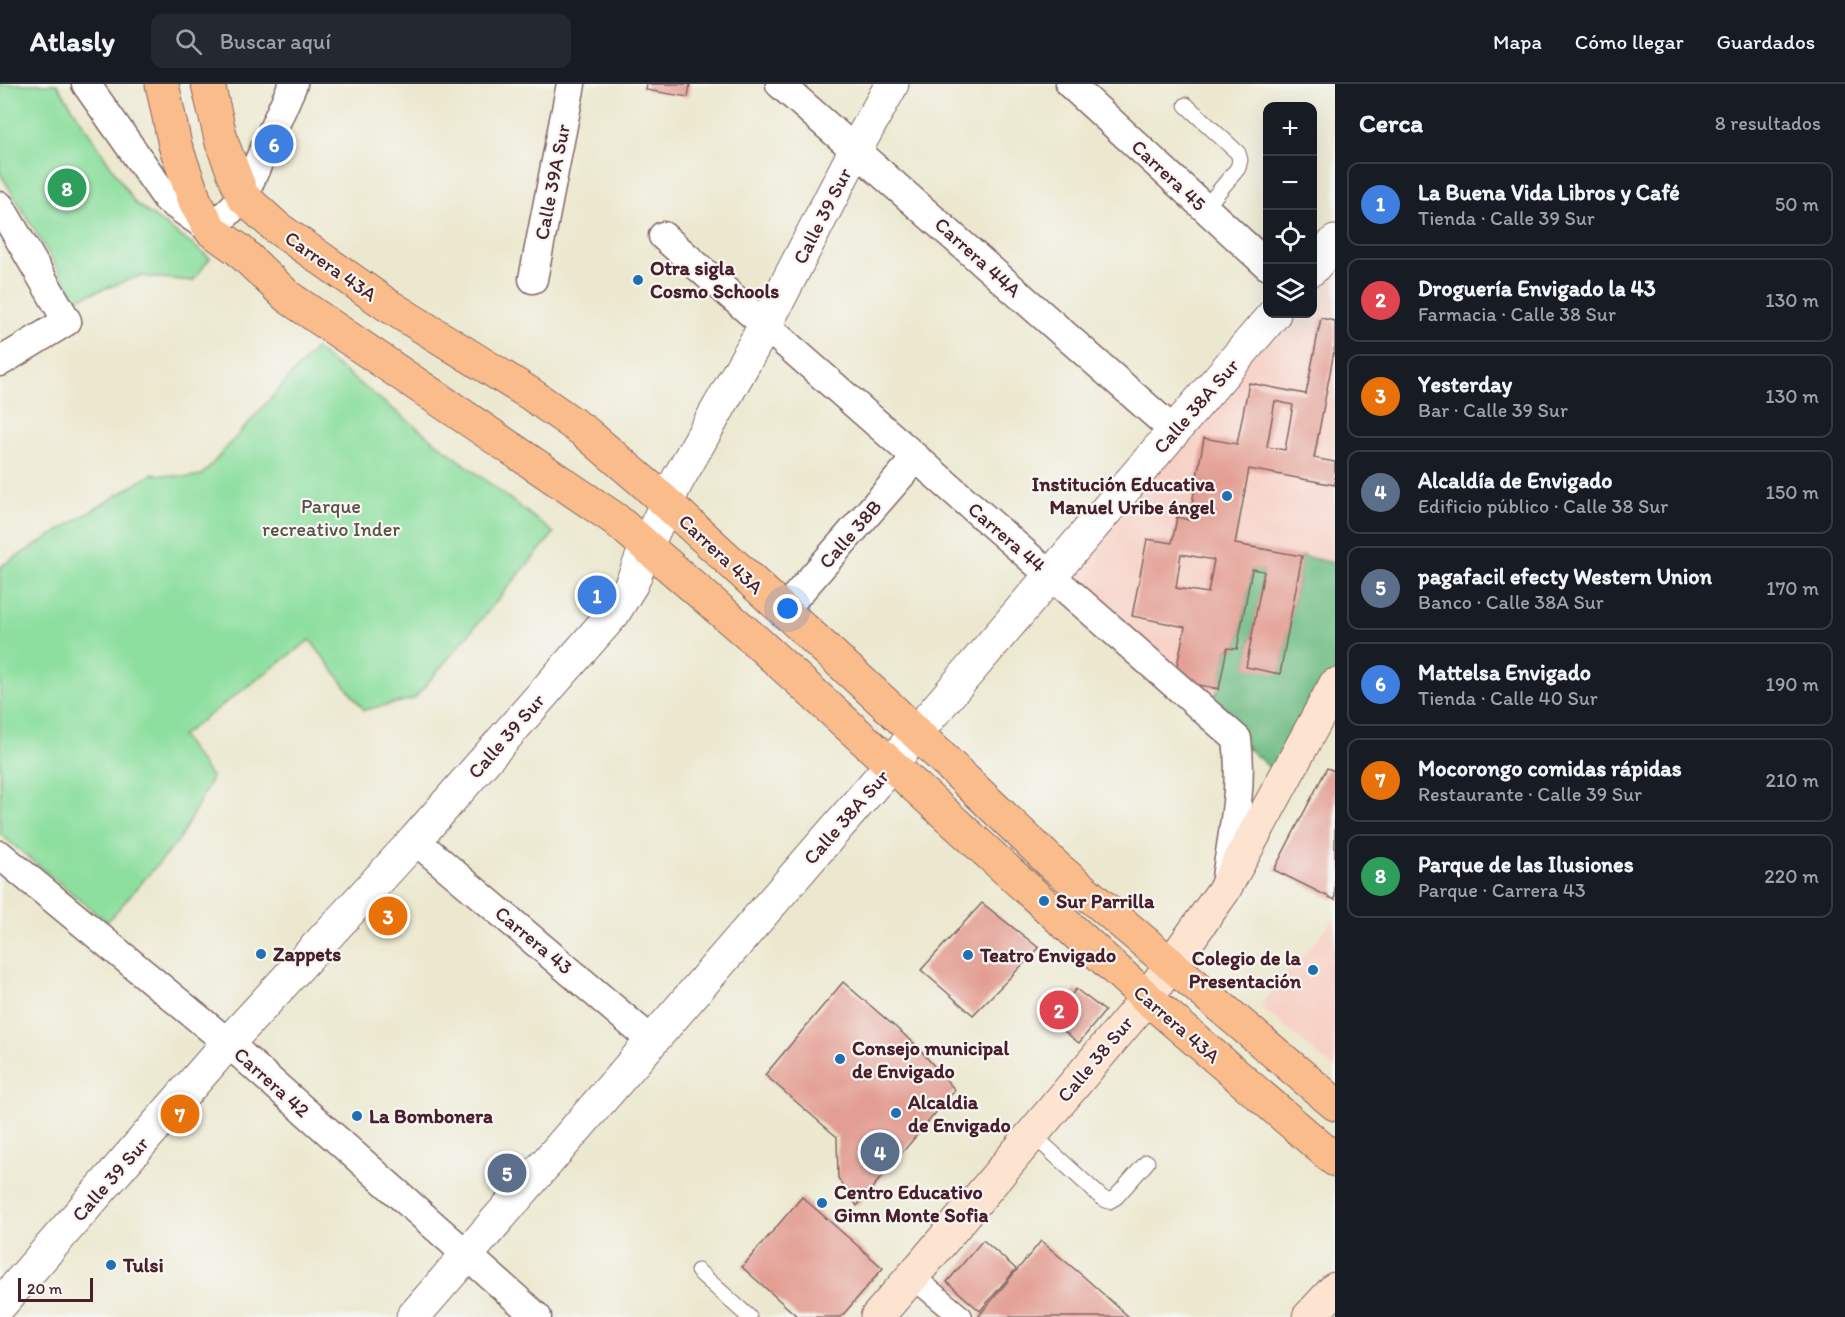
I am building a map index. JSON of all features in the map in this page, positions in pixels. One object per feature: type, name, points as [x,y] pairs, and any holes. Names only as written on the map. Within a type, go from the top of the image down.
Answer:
[{"type":"main road","name":"Carrera 43A","points":[[162,84],[175,145],[195,201],[212,230],[239,250],[288,297],[615,519],[757,642],[1147,998],[1335,1160]]},
{"type":"main road","name":"Carrera 43A","points":[[208,84],[222,143],[243,197],[276,227],[386,304],[529,393],[585,432],[916,733],[1055,866],[1335,1104]]},
{"type":"main road","name":"Calle 38 Sur","points":[[877,1317],[1147,998],[1172,965],[1224,890],[1335,685]]},
{"type":"main road","points":[[1309,1317],[1335,1288]]},
{"type":"street","name":"Carrera 43A","points":[[86,84],[166,199],[212,230]]},
{"type":"street","points":[[212,230],[243,197],[293,84]]},
{"type":"street","name":"Calle 39A Sur","points":[[533,279],[571,84]]},
{"type":"street","name":"Carrera 44A","points":[[780,84],[1174,431]]},
{"type":"street","name":"Calle 39 Sur","points":[[0,1305],[228,1042],[416,840],[613,614],[632,583],[666,504],[765,326],[892,84]]},
{"type":"street","name":"Carrera 45","points":[[1070,84],[1266,264]]},
{"type":"street","points":[[0,206],[67,321],[0,362]]},
{"type":"street","name":"Carrera 44","points":[[663,236],[1237,739],[1240,757],[1238,801],[1224,890]]},
{"type":"street","points":[[1316,264],[1335,242]]},
{"type":"street","name":"Calle 38A Sur","points":[[413,1317],[891,765],[1271,318]]},
{"type":"street","name":"Calle 38B","points":[[783,611],[916,458]]},
{"type":"street","name":"Carrera 43","points":[[416,840],[652,1041]]},
{"type":"street","name":"Carrera 42","points":[[0,855],[228,1042],[537,1317]]},
{"type":"street","points":[[913,1277],[961,1317]]},
{"type":"lane","points":[[1186,105],[1238,153],[1240,160],[1238,168],[1205,208]]},
{"type":"lane","points":[[1032,1134],[1102,1198],[1109,1201],[1116,1197],[1147,1162]]},
{"type":"lane","points":[[698,1271],[749,1317]]},
{"type":"shaded area","name":"Institución Educativa Manuel Uribe ángel","points":[[1335,242],[1335,685],[1285,781],[1051,576],[1271,318],[1317,318],[1317,264]]},
{"type":"shaded area","name":"Colegio de la Presentación","points":[[1335,918],[1335,1069],[1260,1006]]},
{"type":"green space","points":[[0,84],[57,84],[135,203],[210,258],[193,281],[140,276],[76,299],[0,173]]},
{"type":"green space","name":"Parque recreativo Inder","points":[[315,349],[554,533],[414,699],[364,710],[310,640],[181,736],[212,778],[179,840],[107,922],[0,834],[0,567],[152,474],[188,477],[202,475]]},
{"type":"green space","points":[[1302,556],[1335,563],[1335,685],[1285,781],[1203,709],[1219,689],[1227,648],[1237,649],[1252,569],[1264,571],[1246,667],[1280,673]]},
{"type":"building","points":[[647,84],[690,84],[688,97],[646,90]]},
{"type":"building","points":[[1321,318],[1335,321],[1335,346],[1314,458],[1335,462],[1335,485],[1249,469],[1235,544],[1302,556],[1280,674],[1246,667],[1264,571],[1252,569],[1237,649],[1227,648],[1219,689],[1174,680],[1185,627],[1132,616],[1147,539],[1172,543],[1177,517],[1189,520],[1204,438],[1237,444],[1249,383],[1306,394]],"holes":[[[1275,401],[1293,405],[1285,450],[1267,447]],[[1181,554],[1214,560],[1208,593],[1176,588]]]},
{"type":"building","points":[[1327,768],[1335,771],[1335,900],[1274,870]]},
{"type":"building","points":[[982,903],[1039,948],[973,1015],[921,970]]},
{"type":"building","points":[[843,982],[915,1044],[955,1090],[857,1206],[838,1178],[837,1137],[765,1075]]},
{"type":"building","points":[[1076,989],[1105,1011],[1079,1043],[1051,1021]]},
{"type":"building","points":[[802,1197],[883,1268],[841,1317],[798,1317],[742,1267]]},
{"type":"building","points":[[983,1240],[1016,1269],[980,1311],[947,1282]]},
{"type":"building","points":[[1041,1241],[1083,1276],[1129,1317],[978,1317]]},
{"type":"place","name":"Mattelsa Envigado","points":[[274,144]]},
{"type":"place","name":"Parque de las Ilusiones","points":[[67,188]]},
{"type":"place","name":"Otra sigla Cosmo Schools","points":[[638,280]]},
{"type":"place","name":"Institución Educativa Manuel Uribe ángel","points":[[1227,496]]},
{"type":"place","name":"La Buena Vida Libros y Café","points":[[597,595]]},
{"type":"place","name":"Sur Parrilla","points":[[1044,901]]},
{"type":"place","name":"Yesterday","points":[[388,916]]},
{"type":"place","name":"Zappets","points":[[261,954]]},
{"type":"place","name":"Teatro Envigado","points":[[968,955]]},
{"type":"place","name":"Colegio de la Presentación","points":[[1313,970]]},
{"type":"place","name":"Droguería Envigado la 43","points":[[1059,1010]]},
{"type":"place","name":"Consejo municipal de Envigado","points":[[840,1059]]},
{"type":"place","name":"Alcaldia de Envigado","points":[[896,1113]]},
{"type":"place","name":"Mocorongo comidas rápidas","points":[[180,1114]]},
{"type":"place","name":"La Bombonera","points":[[357,1116]]},
{"type":"place","name":"Alcaldía de Envigado","points":[[880,1152]]},
{"type":"place","name":"pagafacil efecty Western Union","points":[[507,1173]]},
{"type":"place","name":"Centro Educativo Gimn Monte Sofia","points":[[822,1203]]},
{"type":"place","name":"Tulsi","points":[[111,1265]]}]
